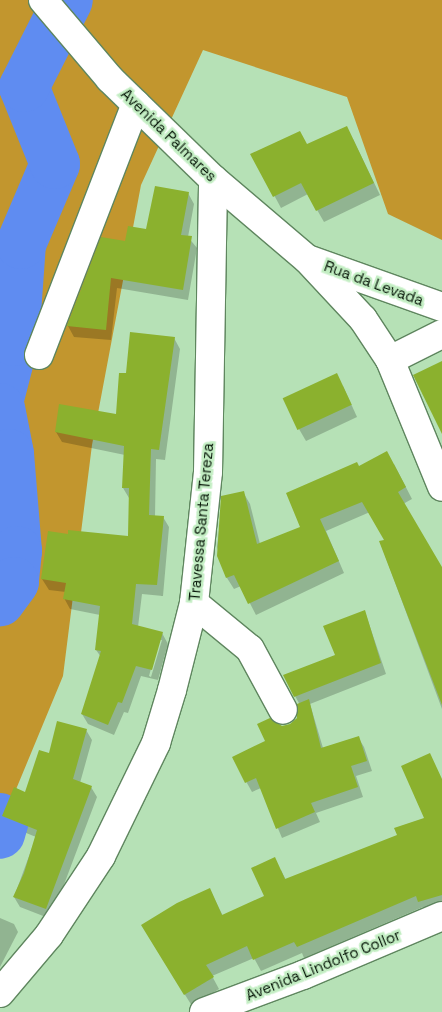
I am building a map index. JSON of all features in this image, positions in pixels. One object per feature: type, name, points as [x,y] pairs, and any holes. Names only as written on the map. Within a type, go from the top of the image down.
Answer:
[{"type":"street","name":"Avenida Palmares","points":[[43,0],[89,55],[136,104],[213,179],[307,259]]},
{"type":"street","points":[[39,355],[136,104]]},
{"type":"street","name":"Travessa Santa Tereza","points":[[0,993],[28,963],[64,914],[101,856],[139,782],[156,743],[194,603],[208,472],[213,179]]},
{"type":"street","points":[[307,259],[363,319],[390,360],[442,487]]},
{"type":"street","name":"Rua da Levada","points":[[307,259],[442,307]]},
{"type":"street","points":[[390,360],[442,334]]},
{"type":"street","points":[[194,603],[250,649],[283,710]]},
{"type":"street","name":"Avenida Lindolfo Collor","points":[[204,1012],[304,975],[442,916]]},
{"type":"shaded area","points":[[0,0],[442,0],[442,240],[388,214],[347,97],[203,50],[141,185],[92,445],[63,676],[0,828]]},
{"type":"building","points":[[347,126],[374,183],[316,211],[301,183],[273,197],[250,154],[300,131],[307,144]]},
{"type":"building","points":[[155,186],[189,192],[181,235],[192,236],[183,290],[111,278],[106,330],[67,326],[101,237],[125,241],[128,226],[146,229]]},
{"type":"building","points":[[130,332],[175,337],[159,450],[151,449],[149,515],[164,516],[157,585],[136,584],[132,624],[163,632],[152,670],[136,666],[122,703],[118,702],[108,725],[81,714],[101,651],[95,650],[100,606],[63,599],[66,583],[41,579],[48,531],[68,534],[68,530],[128,536],[129,488],[122,488],[124,446],[55,432],[59,404],[116,414],[119,373],[126,373]]},
{"type":"building","points":[[442,361],[442,434],[413,375]]},
{"type":"building","points":[[337,373],[352,405],[297,430],[283,398]]},
{"type":"building","points":[[387,451],[406,487],[398,492],[442,567],[442,705],[379,541],[384,540],[362,502],[320,519],[339,561],[248,604],[234,575],[226,578],[217,556],[221,496],[244,491],[257,544],[300,527],[286,493],[357,462],[359,466]]},
{"type":"building","points":[[365,610],[381,663],[294,697],[283,675],[335,655],[323,626]]},
{"type":"building","points":[[309,699],[321,748],[359,736],[367,761],[351,766],[358,787],[311,803],[315,812],[276,829],[256,778],[245,783],[232,757],[265,741],[257,724],[270,718],[282,726],[290,724],[297,718],[297,704]]},
{"type":"building","points":[[57,721],[87,729],[73,779],[92,786],[46,909],[13,897],[24,873],[37,830],[2,816],[14,787],[25,792],[39,750],[49,753]]},
{"type":"building","points":[[430,753],[442,779],[442,895],[418,902],[416,896],[297,947],[294,942],[253,960],[247,946],[206,965],[214,977],[184,995],[141,925],[177,903],[210,888],[222,915],[264,896],[251,868],[275,857],[285,879],[397,835],[394,828],[424,818],[401,766]]},
{"type":"waterway","points":[[0,395],[14,341],[21,244],[55,164],[24,87],[68,0]]},
{"type":"waterway","points":[[0,408],[9,454],[17,551],[14,582],[0,601]]},
{"type":"waterway","points":[[0,520],[12,522]]},
{"type":"waterway","points":[[0,818],[3,823],[0,834]]}]
